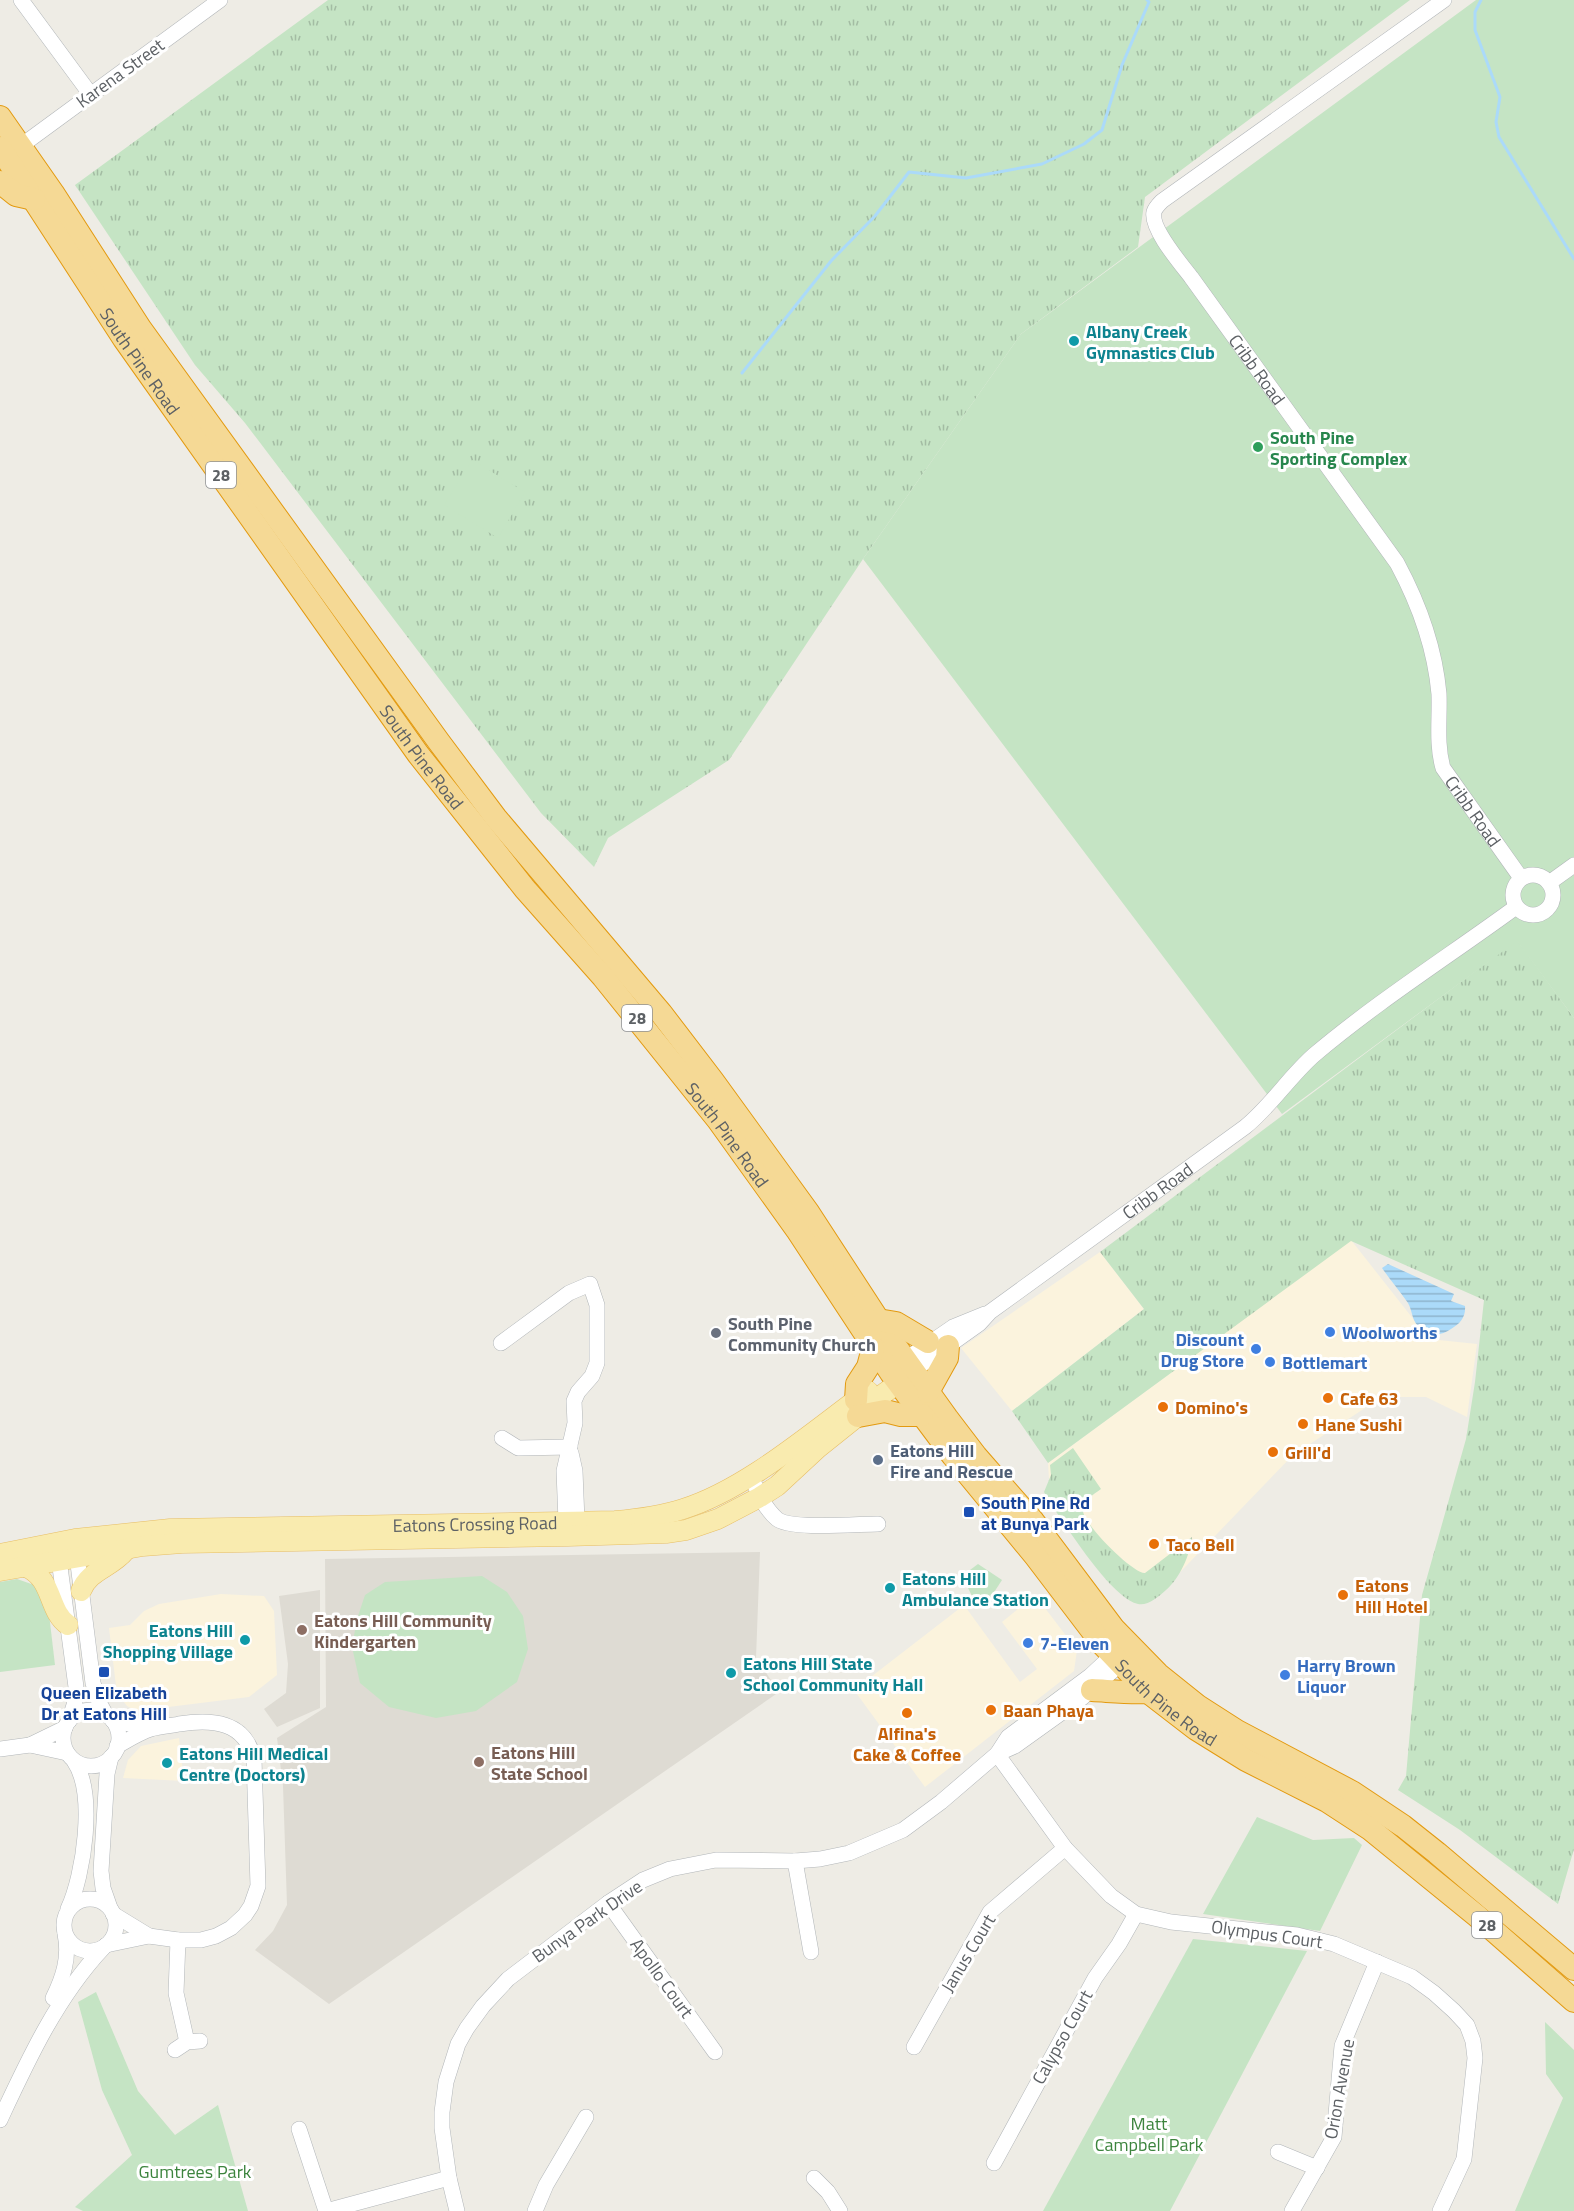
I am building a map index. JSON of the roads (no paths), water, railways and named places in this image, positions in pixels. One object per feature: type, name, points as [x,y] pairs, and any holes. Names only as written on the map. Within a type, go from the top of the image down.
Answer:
[{"type":"highway","name":"South Pine Road","points":[[0,117],[5,155],[124,339],[418,754],[525,889],[610,985],[711,1111],[797,1230],[873,1348],[928,1392],[976,1455],[1032,1521],[1096,1606],[1148,1692],[1211,1740],[1327,1801],[1370,1829],[1477,1916],[1570,1998]]},
{"type":"highway","name":"South Pine Road","points":[[5,155],[140,328],[496,818],[661,1013],[713,1081],[828,1240],[878,1320],[922,1415],[1025,1542],[1083,1621],[1123,1654],[1217,1718],[1352,1792],[1403,1826],[1452,1864],[1574,1969]]},
{"type":"highway","points":[[0,182],[16,195],[34,198]]},
{"type":"highway","points":[[878,1320],[896,1323],[938,1344],[947,1358],[928,1392]]},
{"type":"highway","points":[[873,1348],[868,1367],[857,1384],[857,1408],[901,1415],[922,1415]]},
{"type":"highway","points":[[1092,1690],[1124,1693],[1148,1692]]},
{"type":"main road","name":"Eatons Crossing Road","points":[[0,1571],[26,1567],[67,1550],[170,1529],[642,1519],[670,1513],[724,1492],[751,1476],[857,1408],[902,1372]]},
{"type":"main road","name":"Eatons Crossing Road","points":[[0,1554],[126,1549],[191,1543],[666,1533],[718,1519],[777,1486],[857,1408]]},
{"type":"main road","points":[[81,1591],[90,1575],[112,1564],[126,1549]]},
{"type":"main road","points":[[26,1567],[41,1577],[61,1620],[68,1624]]},
{"type":"street","points":[[21,0],[91,95]]},
{"type":"street","name":"Karena Street","points":[[5,155],[220,0]]},
{"type":"street","name":"Cribb Road","points":[[1444,0],[1168,197],[1154,210],[1154,220],[1158,230],[1191,278],[1397,562],[1412,594],[1433,661],[1438,692],[1440,753],[1443,768],[1521,878]]},
{"type":"street","points":[[1550,883],[1574,865]]},
{"type":"street","points":[[1527,875],[1540,876],[1550,883],[1553,897],[1547,909],[1535,915],[1528,915],[1516,907],[1513,901],[1514,888],[1521,878],[1527,875]]},
{"type":"street","name":"Cribb Road","points":[[902,1372],[938,1344],[979,1324],[990,1312],[1245,1127],[1266,1109],[1300,1069],[1326,1045],[1516,907]]},
{"type":"street","points":[[501,1343],[569,1293],[590,1284],[597,1305],[597,1363],[592,1376],[578,1392],[574,1401],[575,1423],[564,1472],[571,1521]]},
{"type":"street","points":[[502,1438],[518,1448],[570,1447]]},
{"type":"street","points":[[751,1476],[760,1497],[778,1521],[794,1525],[878,1524]]},
{"type":"street","points":[[0,2120],[68,1990],[114,1933],[116,1924],[104,1893],[101,1871],[107,1774],[118,1737],[110,1718],[99,1702],[93,1683],[81,1591],[67,1550]]},
{"type":"street","points":[[0,2099],[62,1979],[66,1959],[64,1923],[80,1874],[86,1815],[84,1783],[81,1772],[71,1757],[63,1737],[76,1693],[68,1624],[67,1550]]},
{"type":"street","name":"Bunya Park Drive","points":[[457,2211],[449,2178],[442,2128],[443,2095],[451,2064],[467,2028],[483,2006],[508,1979],[608,1903],[644,1880],[670,1869],[694,1863],[737,1860],[820,1859],[849,1853],[903,1830],[941,1802],[998,1754],[1016,1746],[1092,1690],[1123,1654]]},
{"type":"street","name":"Bunya Park Drive","points":[[998,1754],[1008,1737],[1123,1654]]},
{"type":"street","points":[[0,1749],[30,1745],[83,1712],[91,1710],[110,1718],[153,1728],[200,1721],[223,1724],[238,1732],[248,1741],[255,1763],[258,1886],[251,1906],[238,1923],[216,1936],[201,1940],[149,1936],[90,1951],[81,1950],[70,1942],[65,1934]]},
{"type":"street","points":[[30,1745],[71,1757],[81,1764],[97,1765],[153,1728]]},
{"type":"street","name":"Olympus Court","points":[[998,1754],[1065,1848],[1111,1896],[1136,1914],[1171,1922],[1298,1935],[1334,1944],[1412,1977],[1434,1993],[1467,2025],[1473,2041],[1475,2058],[1464,2159],[1440,2211]]},
{"type":"street","name":"Janus Court","points":[[914,2047],[990,1912],[1065,1848]]},
{"type":"street","points":[[795,1861],[811,1952]]},
{"type":"street","points":[[67,1912],[77,1902],[90,1899],[102,1902],[113,1913],[149,1936]]},
{"type":"street","name":"Apollo Court","points":[[608,1903],[715,2052]]},
{"type":"street","name":"Calypso Court","points":[[994,2163],[1095,1978],[1119,1944],[1136,1914]]},
{"type":"street","points":[[178,1940],[176,1993],[187,2044]]},
{"type":"street","name":"Orion Avenue","points":[[1292,2211],[1334,2138],[1342,2046],[1377,1962]]},
{"type":"street","points":[[535,2211],[546,2185],[586,2117]]},
{"type":"street","points":[[299,2129],[326,2211],[449,2178]]},
{"type":"street","points":[[1278,2152],[1317,2168]]},
{"type":"street","points":[[814,2178],[828,2192],[840,2211]]},
{"type":"water","points":[[1388,1264],[1454,1294],[1451,1301],[1465,1306],[1462,1320],[1447,1332],[1433,1334],[1421,1329],[1414,1320],[1408,1303],[1382,1268]]},
{"type":"waterway","points":[[742,373],[831,261],[875,216],[909,172],[966,178],[1042,164],[1084,144],[1102,130],[1122,65],[1149,2],[1147,0]]},
{"type":"waterway","points":[[1481,0],[1475,12],[1475,30],[1500,97],[1496,122],[1499,137],[1574,259]]},
{"type":"place","name":"Albany Creek Gymnastics Club","points":[[1074,341]]},
{"type":"place","name":"South Pine Sporting Complex","points":[[1258,447]]},
{"type":"place","name":"Woolworths","points":[[1330,1332]]},
{"type":"place","name":"South Pine Community Church","points":[[716,1333]]},
{"type":"place","name":"Discount Drug Store","points":[[1256,1349]]},
{"type":"place","name":"Bottlemart","points":[[1270,1362]]},
{"type":"place","name":"Cafe 63","points":[[1328,1398]]},
{"type":"place","name":"Domino's","points":[[1163,1407]]},
{"type":"place","name":"Hane Sushi","points":[[1303,1424]]},
{"type":"place","name":"Grill'd","points":[[1273,1452]]},
{"type":"place","name":"Eatons Hill Fire and Rescue","points":[[878,1460]]},
{"type":"place","name":"South Pine Rd at Bunya Park","points":[[969,1512]]},
{"type":"place","name":"Taco Bell","points":[[1154,1544]]},
{"type":"place","name":"Eatons Hill Ambulance Station","points":[[890,1588]]},
{"type":"place","name":"Eatons Hill Hotel","points":[[1343,1595]]},
{"type":"place","name":"Eatons Hill Community Kindergarten","points":[[302,1630]]},
{"type":"place","name":"Eatons Hill Shopping Village","points":[[245,1640]]},
{"type":"place","name":"7-Eleven","points":[[1028,1643]]},
{"type":"place","name":"Queen Elizabeth Dr at Eatons Hill","points":[[104,1672]]},
{"type":"place","name":"Eatons Hill State School Community Hall","points":[[731,1673]]},
{"type":"place","name":"Harry Brown Liquor","points":[[1285,1675]]},
{"type":"place","name":"Baan Phaya","points":[[991,1710]]},
{"type":"place","name":"Alfina's Cake & Coffee","points":[[907,1713]]},
{"type":"place","name":"Eatons Hill State School","points":[[479,1762]]},
{"type":"place","name":"Eatons Hill Medical Centre (Doctors)","points":[[167,1763]]},
{"type":"park label","name":"Matt Campbell Park","points":[[1149,2133]]},
{"type":"park label","name":"Gumtrees Park","points":[[195,2171]]}]
